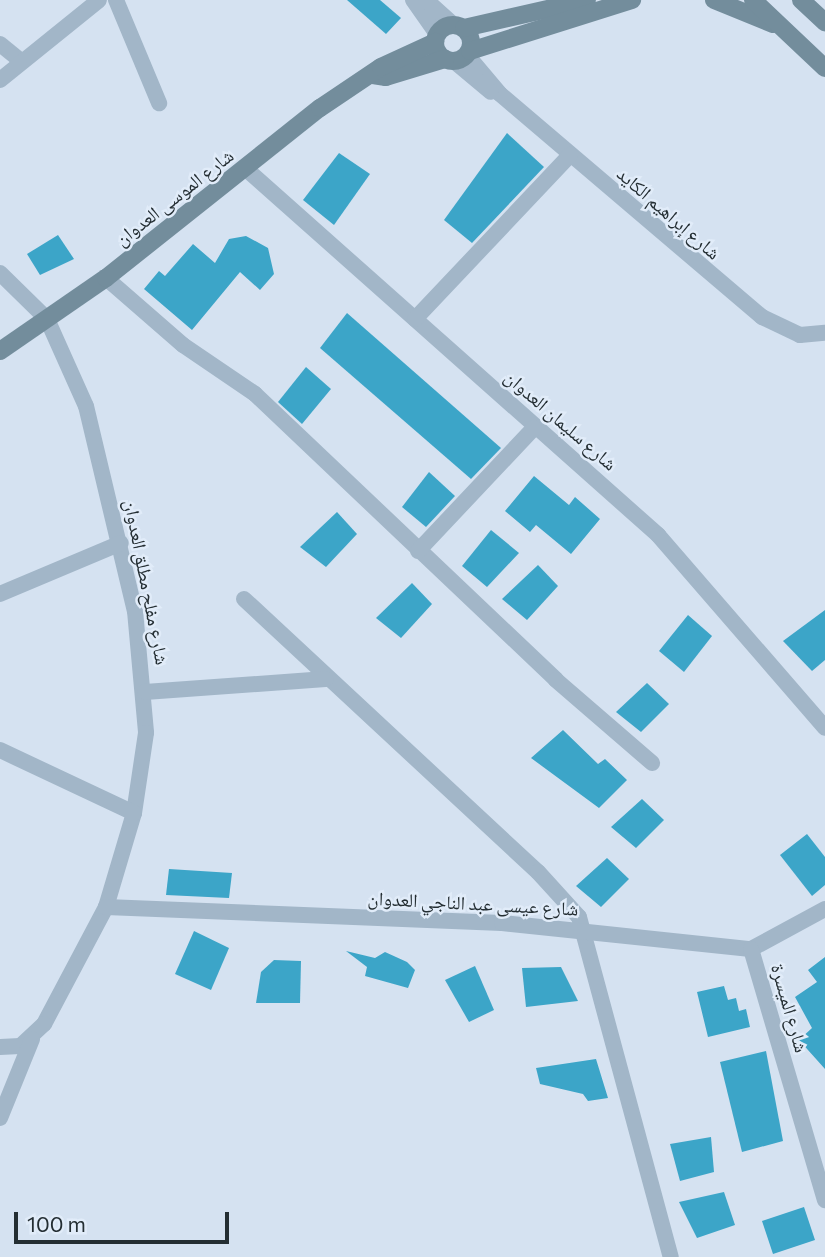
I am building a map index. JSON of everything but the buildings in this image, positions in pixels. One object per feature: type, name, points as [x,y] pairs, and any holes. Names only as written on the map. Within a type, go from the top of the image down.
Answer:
[{"type":"street","points":[[0,80],[20,60],[99,0]]},
{"type":"street","points":[[116,0],[159,103]]},
{"type":"street","points":[[414,0],[436,38],[459,56]]},
{"type":"street","points":[[426,0],[459,26],[587,0]]},
{"type":"street","name":"شارع الموسى العدوان","points":[[373,75],[386,77],[459,56],[632,0]]},
{"type":"street","points":[[714,0],[780,26]]},
{"type":"street","points":[[753,0],[825,68]]},
{"type":"street","points":[[801,0],[825,22]]},
{"type":"street","points":[[459,26],[459,56]]},
{"type":"street","name":"شارع الموسى العدوان","points":[[0,351],[106,278],[245,168],[373,75],[459,26]]},
{"type":"street","points":[[0,44],[20,60]]},
{"type":"street","name":"شارع إبراهيم الكايد","points":[[459,56],[488,91],[500,94],[774,326],[800,335],[825,333]]},
{"type":"street","points":[[415,318],[570,155]]},
{"type":"street","name":"شارع سليمان العدوان","points":[[245,168],[415,318],[534,428],[658,535],[825,728]]},
{"type":"street","name":"شارع مفلح مطلق العدوان","points":[[0,273],[47,319],[86,405],[121,543],[145,692],[144,763],[134,813],[106,907],[32,1039],[0,1118]]},
{"type":"street","points":[[106,278],[183,345],[235,377],[418,551],[652,763]]},
{"type":"street","points":[[418,551],[534,428]]},
{"type":"street","points":[[0,594],[121,543]]},
{"type":"street","points":[[244,599],[326,679],[538,872],[586,931],[671,1257]]},
{"type":"street","points":[[145,692],[326,679]]},
{"type":"street","points":[[0,750],[134,813]]},
{"type":"street","name":"شارع عيسى عبد الناجي العدوان","points":[[106,907],[586,931],[751,949]]},
{"type":"street","points":[[751,949],[825,909]]},
{"type":"street","name":"شارع الميسرة","points":[[751,949],[825,1200]]},
{"type":"street","points":[[0,1047],[32,1039]]}]
